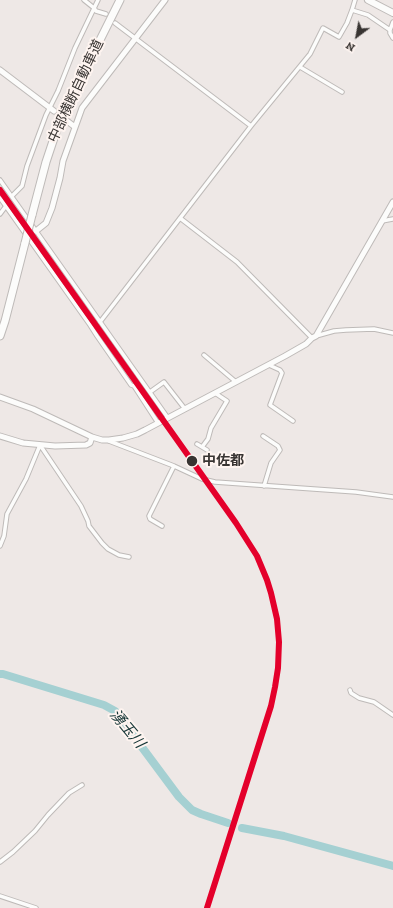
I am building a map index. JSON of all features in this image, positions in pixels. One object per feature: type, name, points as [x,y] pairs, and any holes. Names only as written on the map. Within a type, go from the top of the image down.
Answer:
[{"type":"highway","name":"中部横断自動車道","points":[[104,32],[116,0]]},
{"type":"highway","name":"中部横断自動車道","points":[[0,336],[12,296],[49,152],[60,120],[120,0]]},
{"type":"main road","points":[[368,0],[393,13]]},
{"type":"street","points":[[84,0],[96,11],[106,14]]},
{"type":"street","points":[[12,196],[22,186],[32,150],[52,110],[75,48],[98,0]]},
{"type":"street","points":[[36,231],[46,223],[52,208],[63,161],[82,108],[165,0]]},
{"type":"street","points":[[100,322],[250,126],[310,54],[323,28],[339,37],[356,0]]},
{"type":"street","points":[[352,10],[368,15],[390,30]]},
{"type":"street","points":[[393,22],[390,30],[393,38]]},
{"type":"street","points":[[116,24],[250,126]]},
{"type":"street","points":[[300,67],[342,92]]},
{"type":"street","points":[[0,70],[52,110]]},
{"type":"street","points":[[67,121],[75,127]]},
{"type":"street","points":[[0,180],[168,418]]},
{"type":"street","points":[[0,198],[131,385],[134,386],[158,423]]},
{"type":"street","points":[[109,440],[133,435],[158,423],[306,344],[314,337],[393,202]]},
{"type":"street","points":[[0,214],[6,206]]},
{"type":"street","points":[[180,218],[237,262],[314,337]]},
{"type":"street","points":[[382,221],[393,219]]},
{"type":"street","points":[[314,337],[334,331],[346,330],[374,329],[393,333]]},
{"type":"street","points":[[204,355],[236,382]]},
{"type":"street","points":[[269,365],[280,370],[282,373],[270,405],[293,421]]},
{"type":"street","points":[[150,392],[164,382],[185,409]]},
{"type":"street","points":[[202,447],[208,439],[211,428],[228,401],[215,393]]},
{"type":"street","points":[[0,396],[92,437],[109,440],[202,479],[215,482],[393,496]]},
{"type":"street","points":[[267,439],[270,434]]},
{"type":"street","points":[[0,436],[23,443],[55,446],[81,446],[90,443],[92,437]]},
{"type":"street","points":[[263,436],[278,446],[280,450],[271,463],[264,486]]},
{"type":"street","points":[[197,444],[207,450]]},
{"type":"street","points":[[0,546],[5,532],[7,514],[26,479],[40,445]]},
{"type":"street","points":[[40,445],[81,506],[91,529],[104,546],[119,555],[130,557]]},
{"type":"street","points":[[162,526],[150,519],[149,516],[174,466]]},
{"type":"street","points":[[350,690],[351,693],[358,698],[374,702],[393,715]]},
{"type":"street","points":[[0,862],[35,831],[69,793],[82,785]]},
{"type":"street","points":[[0,896],[36,908]]},
{"type":"waterway","name":"湧玉川","points":[[0,674],[104,705],[115,711],[179,797],[192,810],[228,823]]},
{"type":"waterway","name":"湧玉川","points":[[242,828],[284,836],[393,866]]},
{"type":"transit line","points":[[0,190],[236,523],[257,556],[271,593],[277,619],[279,642],[278,668],[275,687],[271,706],[207,908]]},
{"type":"place","name":"中佐都","points":[[192,461]]}]
